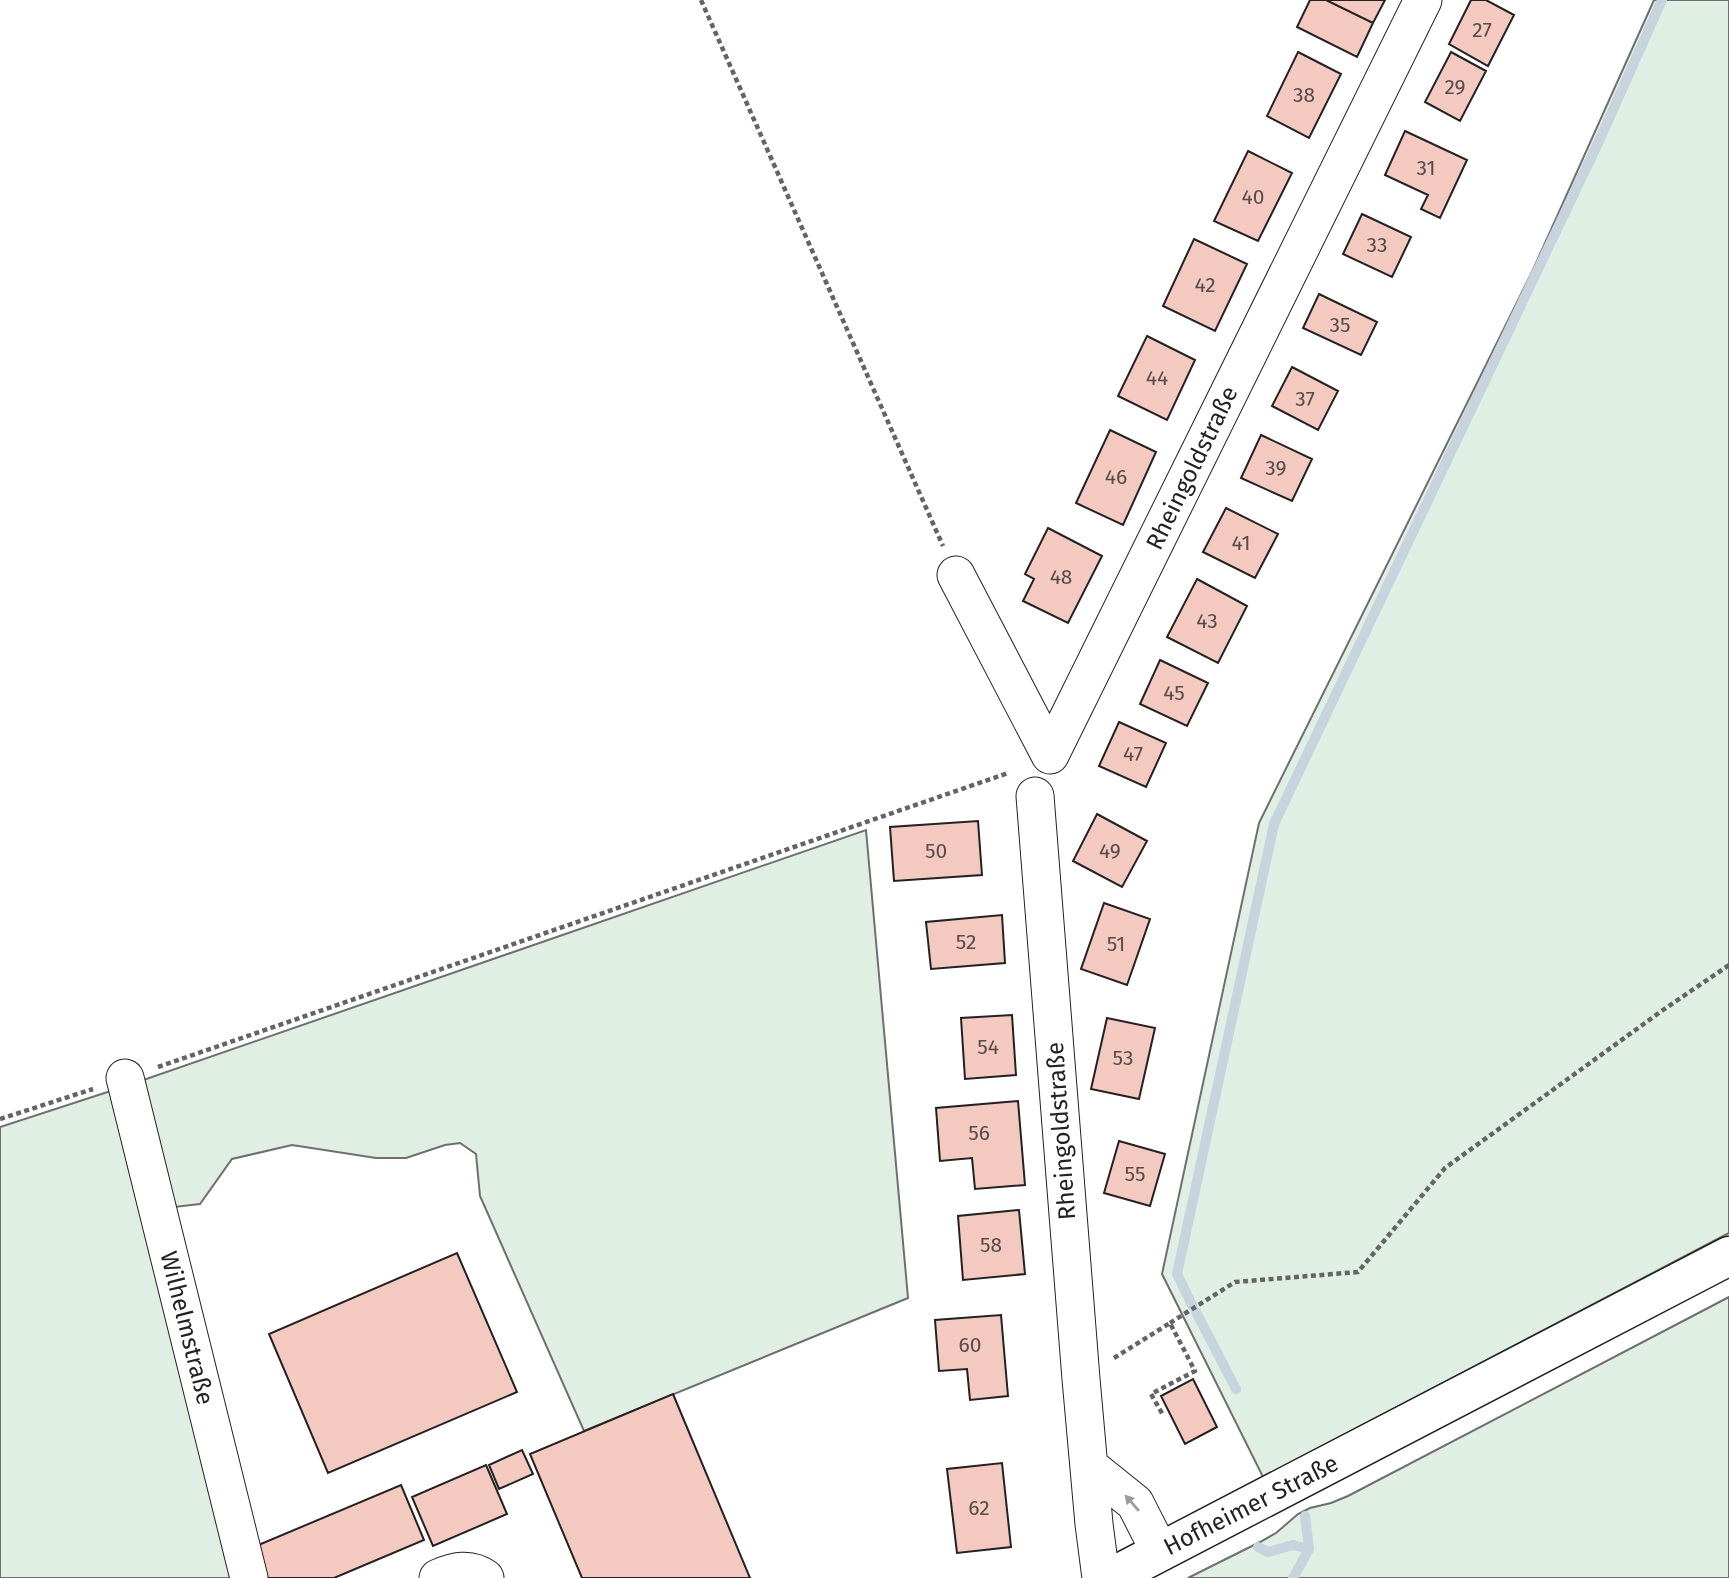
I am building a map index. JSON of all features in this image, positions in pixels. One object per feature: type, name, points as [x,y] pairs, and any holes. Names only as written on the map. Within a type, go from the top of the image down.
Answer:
[{"type":"main road","name":"Hofheimer Straße","points":[[1110,1578],[1729,1256]]},
{"type":"street","name":"Rheingoldstraße","points":[[956,575],[1050,755],[1423,0]]},
{"type":"street","name":"Rheingoldstraße","points":[[1035,796],[1081,1379],[1101,1578]]},
{"type":"street","name":"Wilhelmstraße","points":[[125,1078],[248,1578]]},
{"type":"street","points":[[1089,1466],[1135,1503],[1160,1552]]},
{"type":"street","points":[[438,1578],[460,1571],[477,1573],[485,1578]]},
{"type":"path","points":[[701,0],[956,575]]},
{"type":"path","points":[[0,1119],[1007,773],[1035,796]]},
{"type":"path","points":[[1081,1379],[1235,1282],[1358,1272],[1445,1168],[1729,965]]},
{"type":"path","points":[[1163,1415],[1151,1394],[1195,1371],[1170,1323]]},
{"type":"green space","points":[[1654,0],[1729,0],[1729,1233],[1263,1477],[1162,1274],[1259,823],[1532,272]]},
{"type":"green space","points":[[866,830],[908,1298],[584,1431],[480,1196],[476,1154],[460,1143],[406,1158],[376,1158],[292,1145],[232,1159],[200,1204],[147,1210],[238,1578],[0,1578],[0,1127]]},
{"type":"green space","points":[[1729,1297],[1729,1578],[1188,1578],[1276,1533],[1298,1514],[1348,1496]]},
{"type":"building","points":[[1310,0],[1326,0],[1373,23],[1357,57],[1297,27]]},
{"type":"building","points":[[1326,0],[1385,0],[1373,23]]},
{"type":"building","points":[[1471,0],[1486,0],[1514,15],[1488,66],[1449,44]]},
{"type":"building","points":[[1298,52],[1341,74],[1309,138],[1267,116]]},
{"type":"building","points":[[1451,52],[1486,71],[1460,121],[1425,102]]},
{"type":"building","points":[[1405,131],[1467,160],[1440,218],[1421,209],[1428,195],[1385,175]]},
{"type":"building","points":[[1248,151],[1292,173],[1258,241],[1214,221]]},
{"type":"building","points":[[1362,214],[1411,237],[1392,277],[1343,254]]},
{"type":"building","points":[[1194,239],[1247,264],[1215,331],[1163,306]]},
{"type":"building","points":[[1319,294],[1377,322],[1361,355],[1303,328]]},
{"type":"building","points":[[1147,336],[1195,360],[1167,420],[1118,396]]},
{"type":"building","points":[[1292,367],[1338,391],[1318,430],[1272,406]]},
{"type":"building","points":[[1110,430],[1156,452],[1123,525],[1076,503]]},
{"type":"building","points":[[1261,435],[1312,459],[1292,501],[1241,478]]},
{"type":"building","points":[[1226,508],[1278,534],[1255,578],[1203,552]]},
{"type":"building","points":[[1048,528],[1102,556],[1068,623],[1023,601],[1034,579],[1025,574]]},
{"type":"building","points":[[1197,579],[1247,606],[1218,663],[1167,637]]},
{"type":"building","points":[[1160,660],[1208,683],[1187,726],[1140,704]]},
{"type":"building","points":[[1119,722],[1166,743],[1146,787],[1099,766]]},
{"type":"building","points":[[1097,814],[1147,841],[1122,887],[1073,861]]},
{"type":"building","points":[[978,821],[982,875],[894,881],[890,827]]},
{"type":"building","points":[[1104,903],[1150,919],[1127,985],[1081,969]]},
{"type":"building","points":[[1002,915],[1005,963],[931,969],[926,922]]},
{"type":"building","points":[[1012,1015],[1016,1075],[965,1079],[961,1018]]},
{"type":"building","points":[[1107,1018],[1155,1028],[1139,1099],[1091,1089]]},
{"type":"building","points":[[1018,1101],[1025,1185],[975,1189],[972,1158],[940,1161],[936,1108]]},
{"type":"building","points":[[1119,1141],[1165,1154],[1150,1206],[1104,1193]]},
{"type":"building","points":[[1019,1210],[1025,1274],[963,1280],[958,1216]]},
{"type":"building","points":[[457,1253],[517,1392],[328,1473],[269,1334]]},
{"type":"building","points":[[1001,1315],[1008,1396],[970,1400],[967,1369],[939,1371],[935,1320]]},
{"type":"building","points":[[1193,1379],[1217,1427],[1185,1444],[1161,1396]]},
{"type":"building","points":[[673,1394],[750,1578],[582,1578],[530,1454]]},
{"type":"building","points":[[522,1450],[533,1474],[499,1489],[489,1465]]},
{"type":"building","points":[[1002,1463],[1011,1547],[957,1553],[947,1469]]},
{"type":"building","points":[[486,1465],[507,1514],[433,1546],[412,1497]]},
{"type":"building","points":[[401,1485],[424,1540],[334,1578],[261,1578],[249,1549]]},
{"type":"waterway","points":[[1192,1305],[1177,1274],[1274,824],[1600,139],[1662,0]]},
{"type":"waterway","points":[[1196,1312],[1236,1389]]},
{"type":"waterway","points":[[1293,1578],[1309,1549],[1305,1516]]},
{"type":"waterway","points":[[1258,1547],[1268,1552],[1293,1545],[1309,1549]]}]
